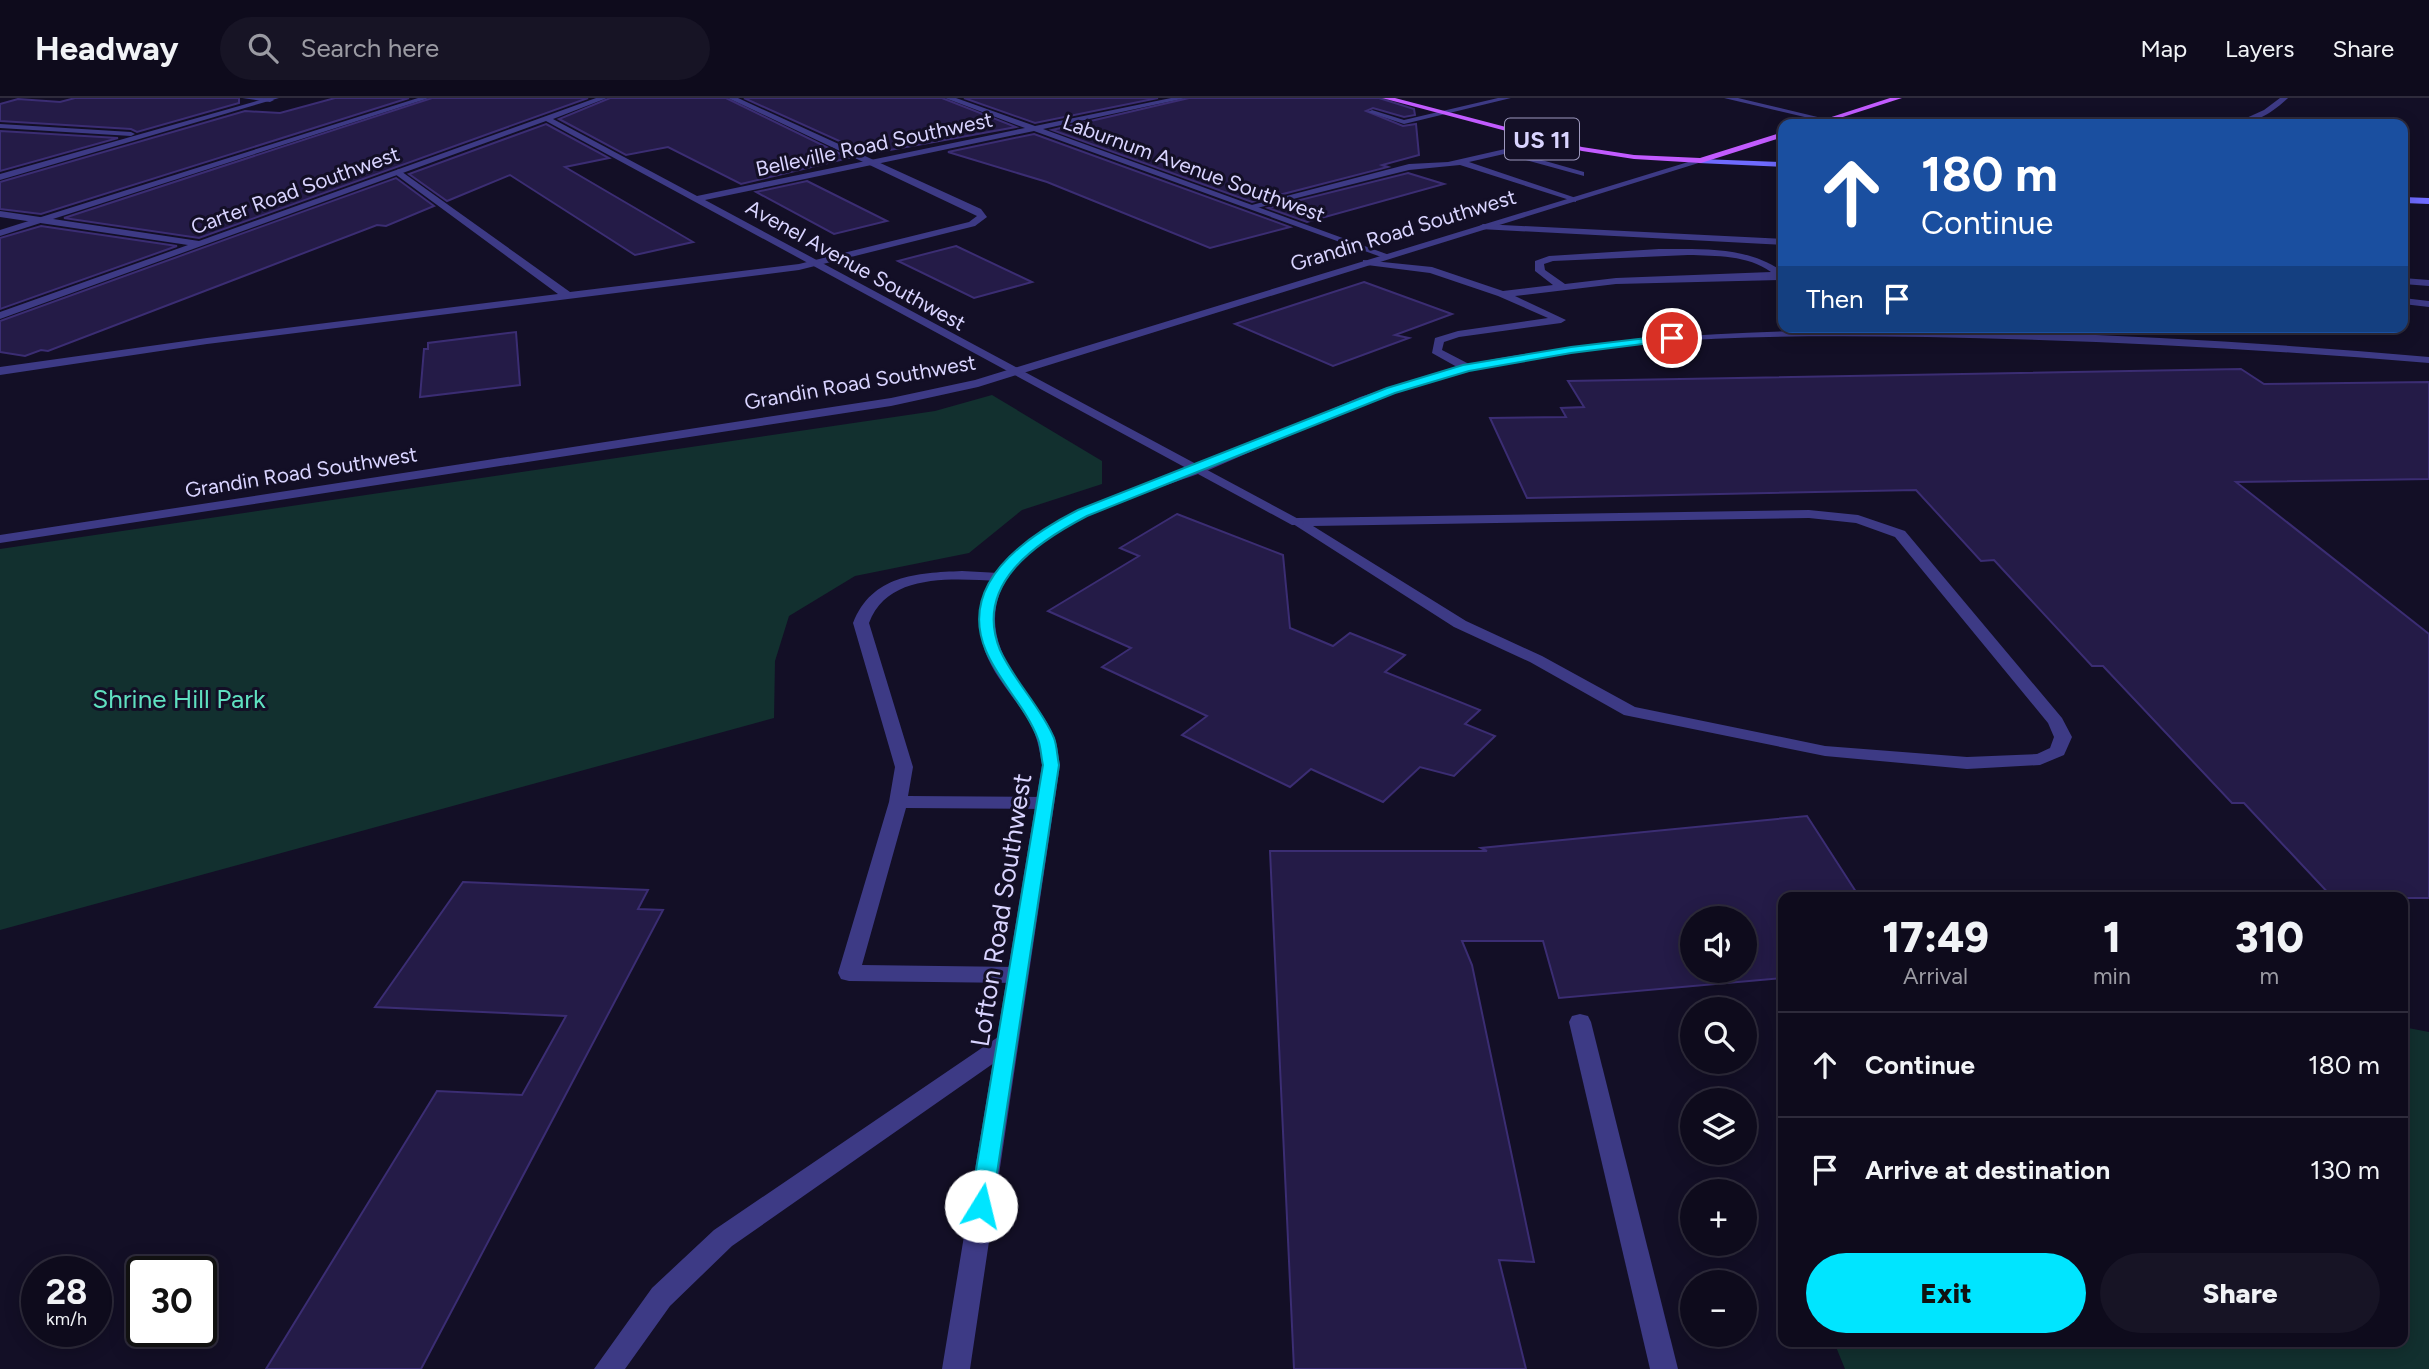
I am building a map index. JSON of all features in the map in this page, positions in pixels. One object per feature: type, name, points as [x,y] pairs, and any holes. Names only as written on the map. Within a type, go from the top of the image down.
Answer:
[{"type":"main road","name":"US 11","points":[[1386,98],[1549,141],[1610,154],[1701,161]]},
{"type":"main road","points":[[1829,119],[1898,98]]},
{"type":"main road","name":"Grandin Road Southwest","points":[[1701,161],[1778,136]]},
{"type":"main road","points":[[1701,161],[1778,165]]},
{"type":"main road","points":[[2408,200],[2429,201]]},
{"type":"street","points":[[246,98],[272,99]]},
{"type":"street","points":[[0,233],[425,98]]},
{"type":"street","name":"Carter Road Southwest","points":[[0,316],[603,98]]},
{"type":"street","points":[[0,371],[814,264],[972,224],[982,217],[978,211],[876,162],[732,98]]},
{"type":"street","name":"Laburnum Avenue Southwest","points":[[949,98],[1387,256]]},
{"type":"street","name":"Belleville Road Southwest","points":[[695,199],[1178,98]]},
{"type":"street","points":[[1404,122],[1507,98]]},
{"type":"street","points":[[1728,98],[1822,119]]},
{"type":"street","points":[[2250,119],[2267,112],[2284,98]]},
{"type":"street","points":[[0,177],[272,99]]},
{"type":"street","points":[[1372,112],[1427,129]]},
{"type":"street","name":"Avenel Avenue Southwest","points":[[546,118],[1297,522],[1460,624],[1536,659],[1630,711],[1825,751],[1967,763],[2040,759],[2058,751],[2063,737],[2056,722],[1899,534],[1858,519],[1809,514],[1297,522]]},
{"type":"street","points":[[0,126],[145,135]]},
{"type":"street","points":[[1253,206],[1409,167],[1460,162],[1549,141]]},
{"type":"street","points":[[1504,152],[1581,174]]},
{"type":"street","name":"Grandin Road Southwest","points":[[0,539],[891,402],[1014,372],[1701,161]]},
{"type":"street","points":[[1460,162],[1573,200]]},
{"type":"street","points":[[398,172],[568,296]]},
{"type":"street","points":[[0,214],[199,244]]},
{"type":"street","points":[[1483,228],[1778,242]]},
{"type":"street","points":[[1419,247],[1432,270]]},
{"type":"street","points":[[1561,286],[1540,271],[1539,263],[1552,258],[1710,253],[1762,262],[1778,273]]},
{"type":"street","points":[[1367,262],[1432,270],[1502,294],[1562,320],[1458,334],[1438,340],[1436,351],[1467,368]]},
{"type":"street","points":[[1502,294],[1616,281],[1778,276]]},
{"type":"street","points":[[2408,281],[2429,283]]},
{"type":"street","points":[[2408,302],[2429,304]]},
{"type":"street","name":"Lofton Road Southwest","points":[[956,1369],[1051,765],[1046,738],[993,651],[987,630],[989,599],[999,577],[1021,551],[1049,530],[1083,513],[1197,470],[1391,390],[1467,368],[1571,350],[1697,335],[1778,332]]},
{"type":"street","name":"Lofton Road Southwest","points":[[1969,333],[2060,335],[2429,360]]},
{"type":"street","points":[[999,577],[953,574],[909,581],[884,591],[863,612],[861,623],[904,767],[898,802],[849,973],[1017,975]]},
{"type":"street","points":[[898,802],[1045,803]]},
{"type":"street","points":[[1580,1022],[1664,1369]]},
{"type":"street","points":[[608,1369],[661,1297],[723,1238],[1006,1043]]},
{"type":"green space","name":"Shrine Hill Park","points":[[992,395],[1102,461],[1102,484],[1022,510],[969,553],[855,576],[789,616],[775,661],[774,718],[0,930],[0,549],[935,411]]},
{"type":"green space","points":[[2408,1028],[2429,1032],[2429,1369],[1845,1369],[1836,1347],[2408,1347]]},
{"type":"building","points":[[75,98],[239,98],[239,103],[137,132],[131,129],[0,121],[0,104],[18,99],[60,102]]},
{"type":"building","points":[[335,98],[409,98],[41,214],[0,209],[0,182],[245,111],[280,113]]},
{"type":"building","points":[[432,98],[588,98],[199,238],[64,218]]},
{"type":"building","points":[[610,98],[726,98],[849,158],[741,184],[668,147],[626,155],[559,119]]},
{"type":"building","points":[[744,98],[942,98],[1016,127],[868,154]]},
{"type":"building","points":[[964,98],[1158,98],[1035,123]]},
{"type":"building","points":[[1189,98],[1379,98],[1414,109],[1415,115],[1404,117],[1373,108],[1366,111],[1403,126],[1416,124],[1419,155],[1382,165],[1388,167],[1252,202],[1052,130]]},
{"type":"building","points":[[546,124],[609,158],[565,167],[693,242],[635,255],[510,175],[447,201],[409,174]]},
{"type":"building","points":[[0,131],[118,138],[0,171]]},
{"type":"building","points":[[1034,134],[1290,227],[1210,248],[1047,182],[948,152]]},
{"type":"building","points":[[1408,173],[1444,184],[1307,222],[1268,208]]},
{"type":"building","points":[[396,178],[434,206],[386,226],[377,225],[48,351],[41,350],[25,356],[0,352],[0,321]]},
{"type":"building","points":[[807,181],[887,221],[834,234],[756,192]]},
{"type":"building","points":[[41,226],[177,246],[0,309],[0,238]]},
{"type":"building","points":[[956,246],[1032,282],[974,298],[898,261]]},
{"type":"building","points":[[1364,282],[1452,314],[1395,335],[1409,338],[1333,366],[1235,324]]},
{"type":"building","points":[[516,332],[520,385],[420,397],[424,349],[428,349],[428,343]]},
{"type":"building","points":[[2241,369],[2264,384],[2429,382],[2429,479],[2236,482],[2429,634],[2429,898],[2408,898],[2408,892],[2327,892],[2244,803],[2232,803],[2103,666],[2092,666],[1994,560],[1981,561],[1916,490],[1527,498],[1490,418],[1566,417],[1561,408],[1584,407],[1568,381]]},
{"type":"building","points":[[1177,514],[1283,555],[1290,628],[1333,646],[1350,633],[1405,655],[1385,672],[1480,710],[1465,724],[1495,736],[1454,776],[1420,767],[1383,802],[1311,769],[1290,787],[1182,735],[1207,716],[1102,667],[1131,648],[1048,611],[1139,556],[1120,548]]},
{"type":"building","points":[[1807,816],[1856,892],[1778,892],[1778,978],[1757,980],[1757,906],[1680,906],[1680,983],[1727,983],[1559,998],[1543,941],[1462,941],[1472,965],[1534,1262],[1499,1260],[1526,1369],[1294,1369],[1270,851],[1487,851],[1481,848]]},
{"type":"building","points":[[463,882],[648,890],[638,909],[663,910],[421,1369],[266,1369],[437,1091],[522,1095],[566,1016],[375,1007]]},
{"type":"route","points":[[981,1206],[1051,765],[1046,738],[993,651],[987,630],[989,599],[1004,570],[1021,551],[1049,530],[1083,513],[1197,470],[1391,390],[1467,368],[1571,350],[1672,338]]}]
